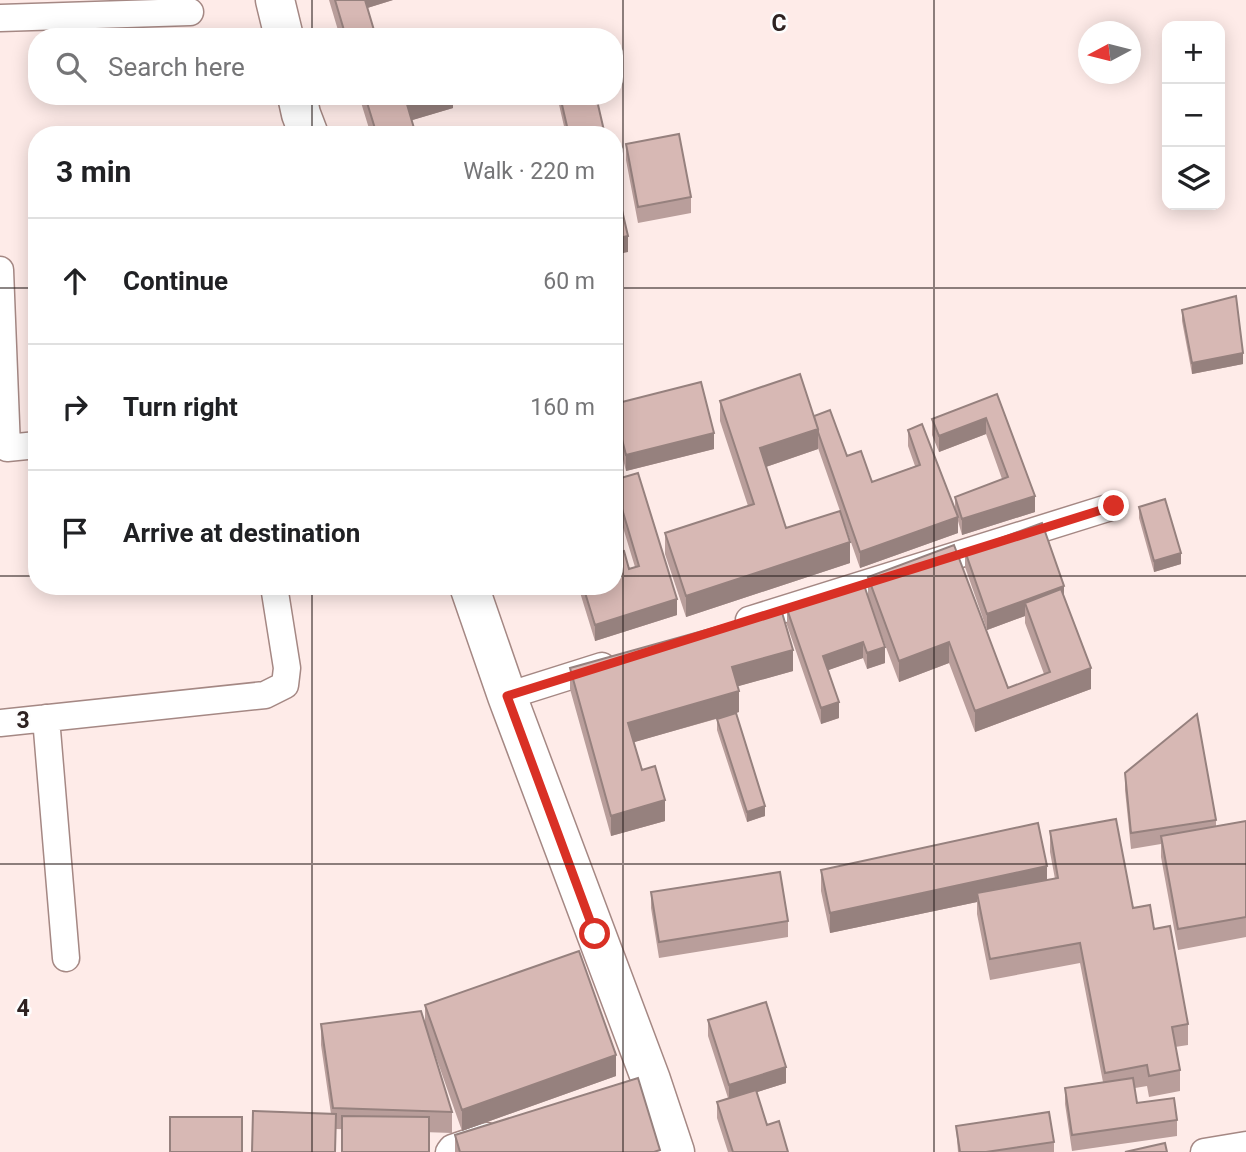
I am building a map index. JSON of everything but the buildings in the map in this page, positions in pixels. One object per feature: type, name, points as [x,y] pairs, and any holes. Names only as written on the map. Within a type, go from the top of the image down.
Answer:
[{"type":"street","points":[[275,0],[282,28]]},
{"type":"street","points":[[0,18],[190,12]]},
{"type":"street","points":[[299,105],[306,126]]},
{"type":"street","points":[[0,270],[4,449],[28,445]]},
{"type":"street","points":[[732,626],[1114,506]]},
{"type":"street","points":[[0,723],[265,695],[285,685],[287,668],[275,595]]},
{"type":"street","points":[[472,595],[637,1085],[675,1152]]},
{"type":"street","points":[[507,696],[626,659]]},
{"type":"street","points":[[46,718],[66,958]]},
{"type":"street","points":[[449,1152],[452,1148],[505,1130]]},
{"type":"street","points":[[1204,1152],[1246,1145]]},
{"type":"route","points":[[595,934],[507,696],[1114,506]]}]
